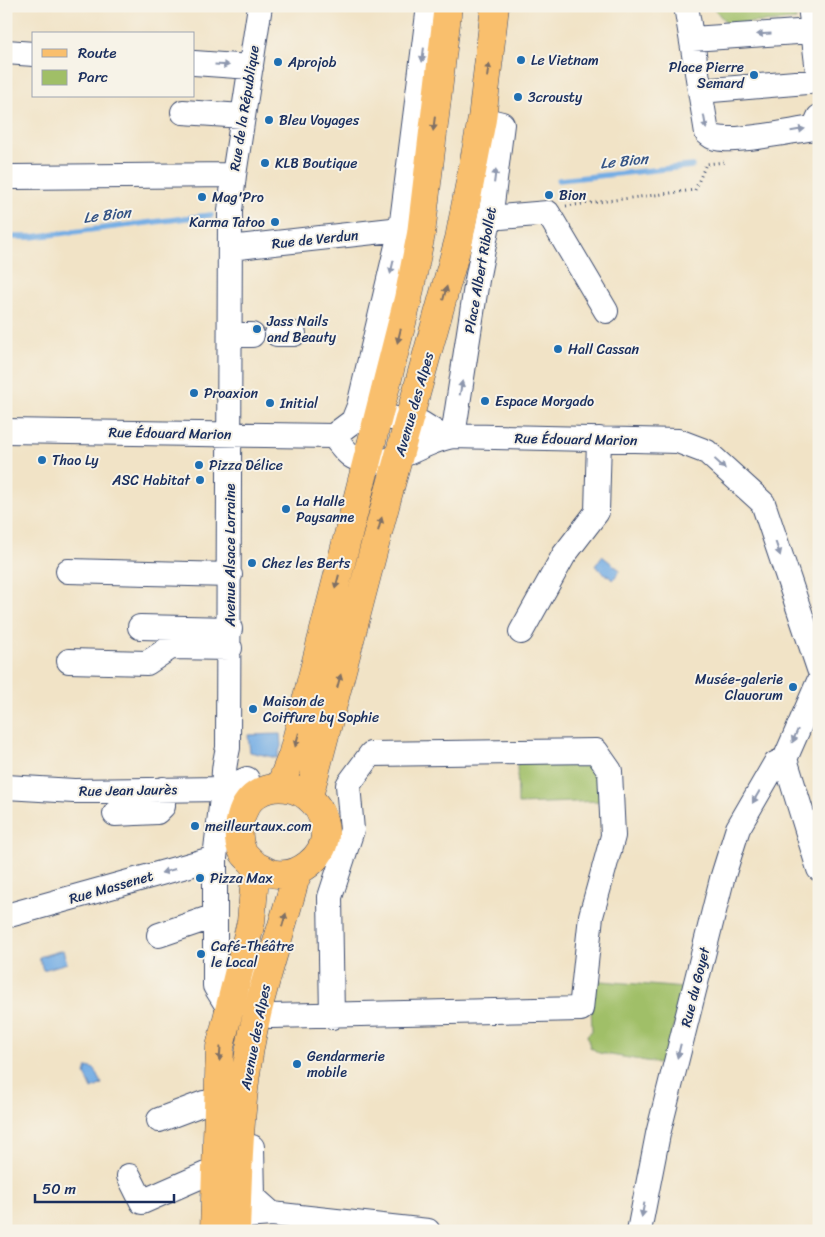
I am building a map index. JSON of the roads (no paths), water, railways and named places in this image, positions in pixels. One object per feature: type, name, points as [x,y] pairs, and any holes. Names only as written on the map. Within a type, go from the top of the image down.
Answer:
[{"type":"main road","points":[[299,871],[277,874],[256,866],[243,851],[238,833],[241,814],[250,800],[292,756],[368,461],[366,418],[408,299],[421,234],[448,6]]},
{"type":"main road","name":"Avenue des Alpes","points":[[236,1219],[244,1086],[257,1013],[295,880],[299,871],[316,858],[325,837],[323,816],[309,796],[459,239],[482,118],[495,6]]},
{"type":"main road","points":[[263,786],[295,789],[309,796]]},
{"type":"main road","name":"Avenue des Alpes","points":[[228,1007],[251,922],[256,866]]},
{"type":"main road","points":[[214,1231],[216,1115],[220,1047],[228,1007]]},
{"type":"street","name":"Rue de la République","points":[[230,211],[260,6]]},
{"type":"street","points":[[366,418],[360,406],[401,230],[429,6]]},
{"type":"street","points":[[686,6],[707,132],[714,138],[760,136],[814,128],[819,117]]},
{"type":"street","points":[[700,92],[819,80],[810,6]]},
{"type":"street","points":[[692,39],[813,31]]},
{"type":"street","points":[[6,52],[32,54]]},
{"type":"street","points":[[195,63],[251,67]]},
{"type":"street","points":[[183,112],[243,116]]},
{"type":"street","name":"Place Albert Ribollet","points":[[448,437],[489,218],[502,124],[482,118]]},
{"type":"street","points":[[12,177],[234,175]]},
{"type":"street","name":"Avenue Alsace Lorraine","points":[[228,1007],[215,986],[215,858],[224,766],[228,748],[231,434],[241,335],[230,248],[230,211]]},
{"type":"street","points":[[489,218],[548,214],[606,311]]},
{"type":"street","name":"Rue de Verdun","points":[[230,248],[401,230]]},
{"type":"street","points":[[368,461],[353,458],[333,436],[366,418],[421,423],[448,437]]},
{"type":"street","name":"Rue Édouard Marion","points":[[6,431],[333,436]]},
{"type":"street","name":"Rue Édouard Marion","points":[[368,461],[399,458],[448,437],[678,441],[707,452],[763,503],[819,668]]},
{"type":"street","points":[[521,632],[564,555],[597,512],[599,440]]},
{"type":"street","points":[[68,571],[230,575]]},
{"type":"street","points":[[140,627],[230,639]]},
{"type":"street","points":[[69,661],[147,664],[171,647],[230,639]]},
{"type":"street","points":[[819,681],[785,759],[819,869]]},
{"type":"street","points":[[228,748],[263,786]]},
{"type":"street","points":[[247,941],[249,957],[242,988],[250,1005],[257,1013],[271,1016],[332,1017],[580,1008],[591,916],[612,836],[610,771],[596,750],[371,754],[348,784],[352,830],[330,898],[332,1017]]},
{"type":"street","name":"Rue du Goyet","points":[[640,1231],[658,1134],[722,880],[738,828],[775,764],[785,759]]},
{"type":"street","name":"Rue Jean Jaurès","points":[[6,787],[74,791],[223,789],[263,786]]},
{"type":"street","points":[[115,814],[157,812],[163,806],[163,789]]},
{"type":"street","points":[[223,789],[230,803],[241,814]]},
{"type":"street","name":"Rue Massenet","points":[[6,916],[215,858]]},
{"type":"street","points":[[159,935],[215,916]]},
{"type":"street","points":[[244,1086],[252,1117],[251,1172],[253,1197],[272,1214]]},
{"type":"street","points":[[159,1120],[204,1103],[216,1115],[224,1195],[236,1219],[245,1216],[272,1214],[428,1231]]},
{"type":"street","points":[[129,1176],[142,1202],[215,1170]]},
{"type":"street","points":[[202,1231],[214,1231]]},
{"type":"water","points":[[602,556],[620,570],[613,580],[595,566]]},
{"type":"water","points":[[280,734],[281,746],[277,758],[250,752],[248,735]]},
{"type":"water","points":[[63,950],[67,963],[43,970],[39,957]]},
{"type":"water","points":[[87,1067],[95,1069],[102,1084],[92,1089],[85,1074]]},
{"type":"waterway","name":"Le Bion","points":[[559,180],[692,166]]},
{"type":"waterway","name":"Le Bion","points":[[6,237],[32,237],[211,215]]},
{"type":"place","name":"Le Vietnam","points":[[521,60]]},
{"type":"place","name":"Aprojob","points":[[278,62]]},
{"type":"place","name":"Place Pierre Semard","points":[[754,75]]},
{"type":"place","name":"3crousty","points":[[518,97]]},
{"type":"place","name":"Bleu Voyages","points":[[269,120]]},
{"type":"place","name":"KLB Boutique","points":[[265,163]]},
{"type":"place","name":"Bion","points":[[549,195]]},
{"type":"place","name":"Mag'Pro","points":[[202,197]]},
{"type":"place","name":"Karma Tatoo","points":[[275,222]]},
{"type":"place","name":"Jass Nails and Beauty","points":[[257,329]]},
{"type":"place","name":"Hall Cassan","points":[[558,349]]},
{"type":"place","name":"Proaxion","points":[[194,393]]},
{"type":"place","name":"Espace Morgado","points":[[485,401]]},
{"type":"place","name":"Initial","points":[[270,403]]},
{"type":"place","name":"Thao Ly","points":[[42,460]]},
{"type":"place","name":"Pizza Délice","points":[[199,465]]},
{"type":"place","name":"ASC Habitat","points":[[200,480]]},
{"type":"place","name":"La Halle Paysanne","points":[[286,509]]},
{"type":"place","name":"Chez les Berts","points":[[252,563]]},
{"type":"place","name":"Musée-galerie Clauorum","points":[[793,687]]},
{"type":"place","name":"Maison de Coiffure by Sophie","points":[[253,709]]},
{"type":"place","name":"meilleurtaux.com","points":[[195,826]]},
{"type":"place","name":"Pizza Max","points":[[200,878]]},
{"type":"place","name":"Café-Théâtre le Local","points":[[201,954]]},
{"type":"place","name":"Gendarmerie mobile","points":[[297,1064]]}]
